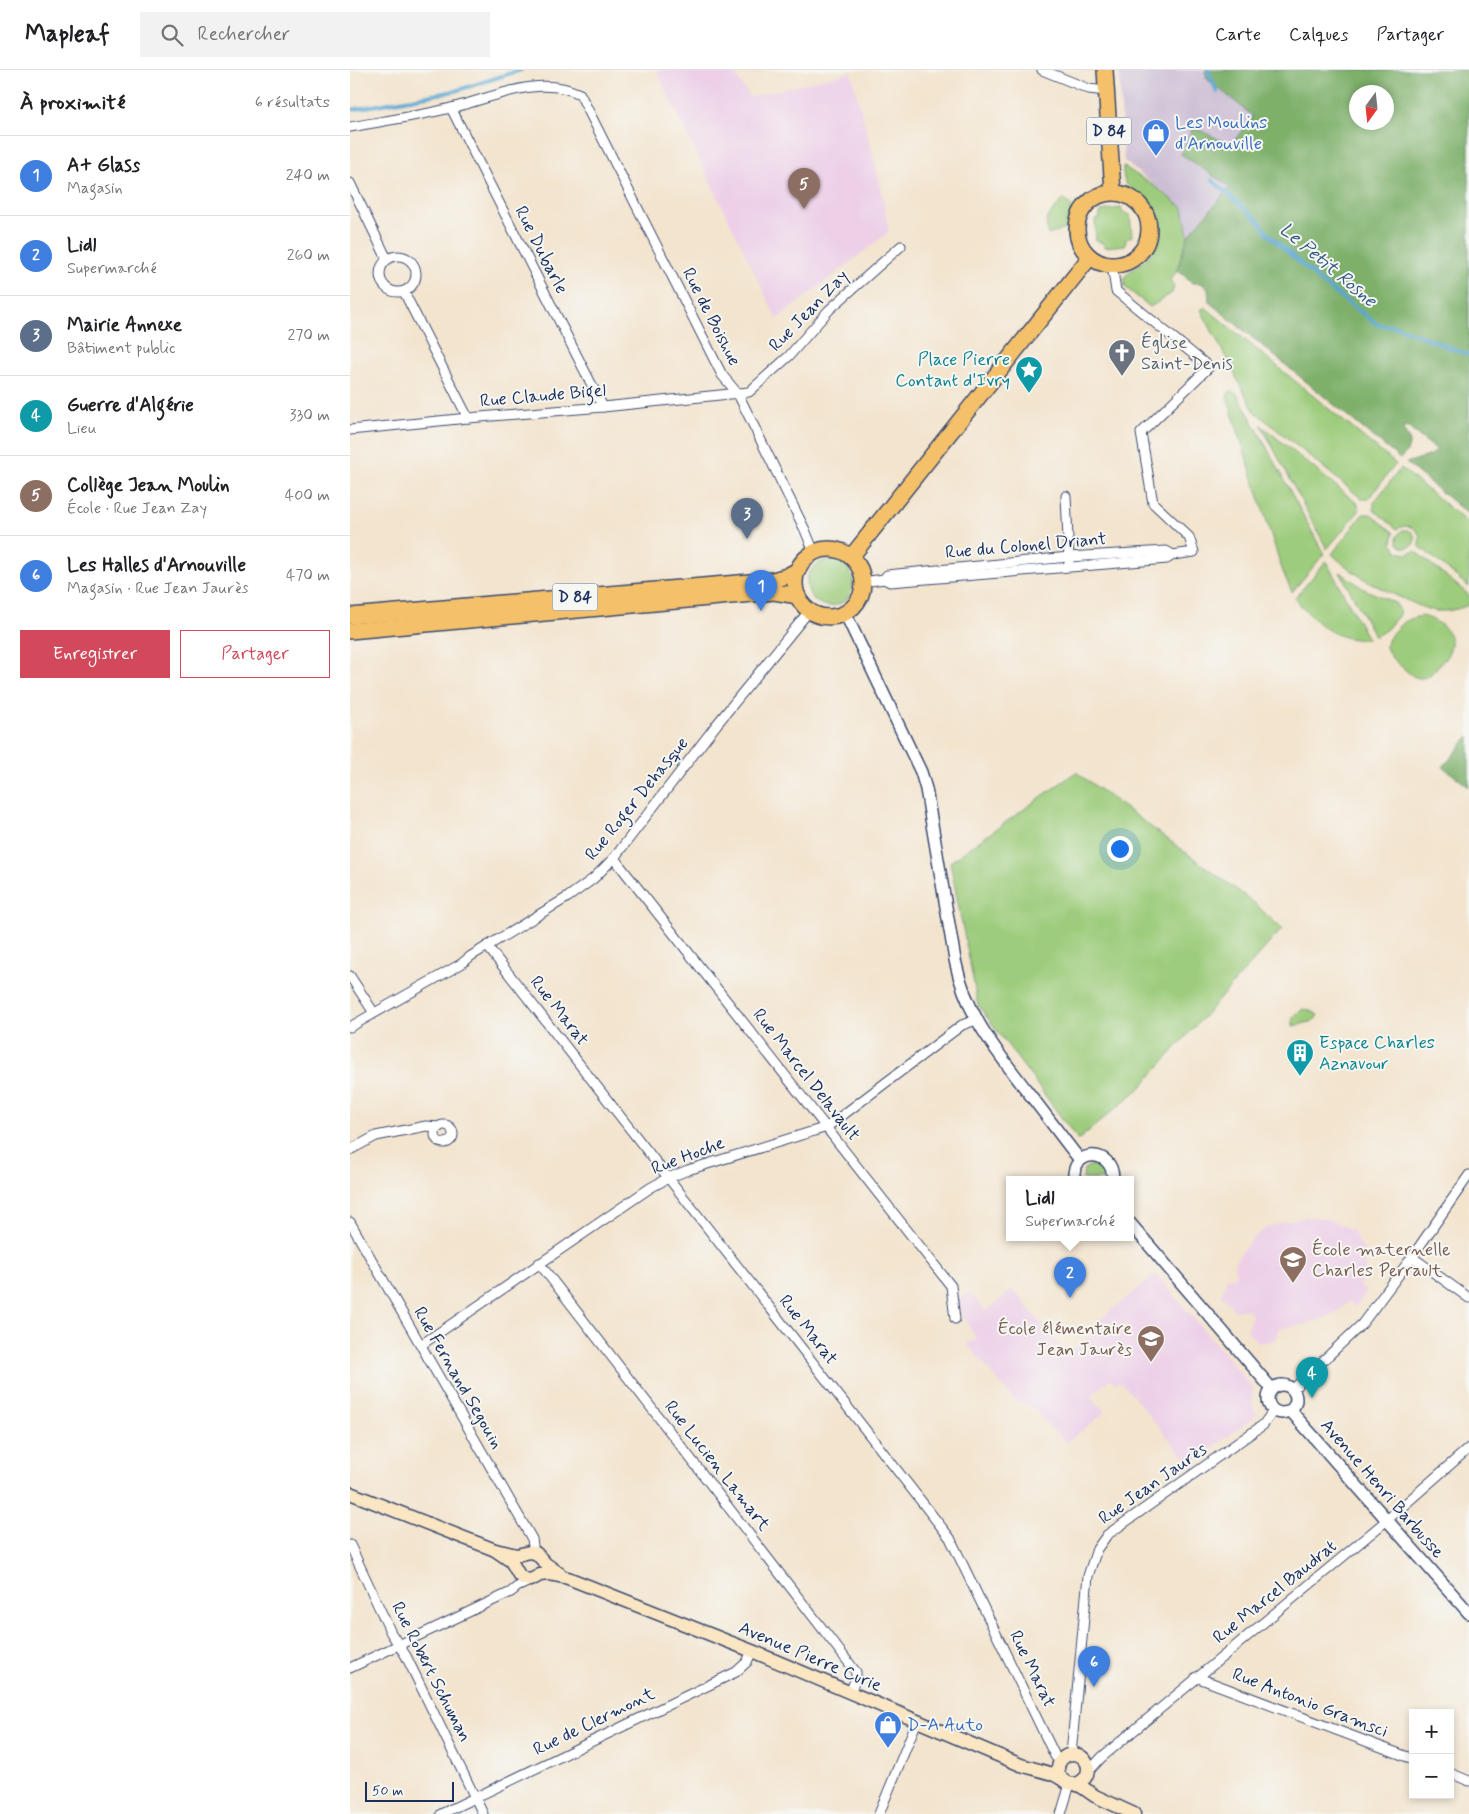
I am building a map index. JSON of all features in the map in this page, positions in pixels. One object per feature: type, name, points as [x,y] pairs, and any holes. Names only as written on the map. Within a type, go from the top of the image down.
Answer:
[{"type":"main road","name":"D 84","points":[[1105,70],[1113,192]]},
{"type":"main road","points":[[1113,192],[1130,196],[1137,202],[1146,215],[1149,231],[1139,253],[1127,262],[1112,265],[1090,257],[1083,250],[1076,232],[1079,214],[1084,206],[1102,194],[1113,192]]},
{"type":"main road","points":[[851,557],[1090,257]]},
{"type":"main road","points":[[829,549],[837,550],[851,557],[858,564],[862,572],[863,582],[859,600],[853,608],[845,613],[827,617],[818,615],[810,610],[798,596],[795,585],[798,570],[807,557],[814,552],[829,549]]},
{"type":"main road","name":"D 84","points":[[350,616],[773,580],[798,570]]},
{"type":"main road","name":"D 84","points":[[350,631],[774,592],[798,596]]},
{"type":"main road","name":"Avenue Pierre Curie","points":[[350,1493],[521,1561],[538,1554],[543,1562],[568,1578]]},
{"type":"main road","name":"Avenue Pierre Curie","points":[[521,1561],[524,1579],[552,1574],[568,1578],[752,1651],[1021,1765],[1055,1762],[1056,1774],[1068,1782],[1082,1787],[1092,1794],[1134,1814]]},
{"type":"main road","points":[[537,1577],[543,1569],[543,1562]]},
{"type":"main road","points":[[1087,1769],[1083,1781],[1068,1782],[1058,1773],[1055,1762],[1079,1755],[1087,1769],[1095,1790],[1103,1799]]},
{"type":"street","points":[[1042,70],[1089,89],[1106,91]]},
{"type":"street","name":"Rue de Boishue","points":[[451,108],[516,88],[568,89],[580,94],[722,375],[738,394],[814,552]]},
{"type":"street","points":[[350,127],[451,108]]},
{"type":"street","name":"Rue Dubarle","points":[[451,108],[602,407]]},
{"type":"street","points":[[350,182],[387,259]]},
{"type":"street","name":"Rue Jean Zay","points":[[738,394],[749,392],[789,356],[829,310],[901,246]]},
{"type":"street","points":[[393,256],[405,257],[414,266],[416,272],[414,284],[404,292],[392,292],[382,285],[379,274],[380,268],[387,259],[393,256]]},
{"type":"street","name":"Rue du Colonel Driant","points":[[863,582],[884,579],[890,582],[1167,559],[1173,555],[1194,552],[1189,537],[1153,503],[1141,433],[1209,367],[1116,291],[1112,265]]},
{"type":"street","points":[[404,292],[468,418]]},
{"type":"street","name":"Rue Claude Bigel","points":[[350,430],[738,394]]},
{"type":"street","points":[[1066,496],[1069,567]]},
{"type":"street","name":"Rue du Colonel Driant","points":[[884,579],[887,575],[1069,557],[1166,551],[1173,555]]},
{"type":"street","name":"Rue Roger Dehasque","points":[[350,1027],[461,964],[568,897],[593,879],[614,858],[717,724],[810,610]]},
{"type":"street","points":[[845,613],[921,772],[926,789],[960,983],[976,1020],[989,1041],[1080,1160]]},
{"type":"street","name":"Rue Marcel Delavault","points":[[614,858],[951,1286],[955,1319]]},
{"type":"street","name":"Rue Marat","points":[[487,946],[950,1538],[1055,1762]]},
{"type":"street","points":[[350,976],[374,1013]]},
{"type":"street","name":"Rue Hoche","points":[[420,1344],[650,1188],[668,1178],[826,1127],[962,1024],[976,1020]]},
{"type":"street","points":[[350,1150],[376,1136],[426,1126],[439,1127]]},
{"type":"street","points":[[1074,1176],[1074,1171],[1080,1160],[1092,1156],[1103,1158],[1111,1167],[1112,1176]]},
{"type":"street","points":[[1292,1390],[1362,1324],[1412,1258],[1469,1175]]},
{"type":"street","name":"Rue Fernand Segouin","points":[[350,1222],[532,1539],[533,1546],[521,1561],[516,1588]]},
{"type":"street","points":[[1134,1228],[1272,1389]]},
{"type":"street","points":[[1412,1258],[1469,1298]]},
{"type":"street","name":"Rue Lucien Lamart","points":[[539,1263],[856,1672],[856,1678],[850,1693]]},
{"type":"street","points":[[1280,1385],[1292,1390],[1296,1398],[1290,1410],[1282,1413],[1270,1407],[1268,1398],[1272,1389],[1280,1385]]},
{"type":"street","name":"Rue Jean Jaurès","points":[[1055,1762],[1088,1576],[1096,1550],[1107,1535],[1122,1523],[1194,1475],[1263,1425],[1274,1410]]},
{"type":"street","name":"Avenue Henri Barbusse","points":[[1290,1410],[1469,1613]]},
{"type":"street","name":"Rue Marcel Baudrat","points":[[1087,1769],[1387,1520],[1469,1448]]},
{"type":"street","name":"Rue Robert Schuman","points":[[350,1545],[391,1633],[400,1645],[482,1814]]},
{"type":"street","points":[[350,1668],[503,1596],[537,1577]]},
{"type":"street","name":"Rue de Clermont","points":[[441,1814],[736,1672],[747,1662],[752,1651]]},
{"type":"street","name":"Rue Antonio Gramsci","points":[[1196,1677],[1409,1757]]},
{"type":"street","points":[[879,1814],[917,1721]]},
{"type":"street","points":[[1454,1774],[1469,1780]]},
{"type":"street","points":[[1061,1814],[1068,1782]]},
{"type":"shaded area","points":[[656,70],[734,70],[750,97],[851,72],[881,186],[889,232],[777,319]]},
{"type":"shaded area","points":[[1119,70],[1205,70],[1207,79],[1253,116],[1231,146],[1193,127],[1181,154],[1230,187],[1188,236],[1183,208],[1124,161]]},
{"type":"shaded area","name":"École maternelle Charles Perrault","points":[[1306,1217],[1323,1218],[1352,1230],[1364,1251],[1365,1272],[1360,1287],[1367,1291],[1355,1307],[1349,1301],[1337,1313],[1308,1324],[1279,1328],[1275,1340],[1258,1343],[1247,1330],[1252,1315],[1248,1309],[1235,1311],[1221,1295],[1227,1278],[1236,1276],[1234,1263],[1254,1237],[1267,1228],[1279,1223]]},
{"type":"shaded area","name":"École élémentaire Jean Jaurès","points":[[1156,1274],[1253,1388],[1252,1401],[1256,1416],[1190,1464],[1125,1386],[1120,1382],[1115,1383],[1110,1379],[1091,1396],[1105,1412],[1067,1443],[1057,1432],[1055,1433],[1031,1406],[1015,1401],[966,1343],[977,1340],[955,1301],[969,1292],[986,1311],[1013,1289],[1066,1353],[1090,1336],[1097,1322]]},
{"type":"green space","points":[[1205,70],[1469,70],[1469,515],[1406,463],[1431,455],[1437,450],[1406,426],[1403,430],[1410,441],[1407,452],[1400,459],[1209,302],[1208,289],[1201,283],[1193,283],[1177,270],[1188,236],[1230,187],[1181,154],[1193,127],[1231,145],[1253,116],[1207,79]]},
{"type":"green space","points":[[1123,166],[1183,208],[1188,236],[1176,272],[1170,280],[1174,286],[1172,293],[1150,307],[1125,287],[1124,278],[1153,249],[1158,230],[1156,217],[1151,206],[1125,182]]},
{"type":"green space","points":[[1063,199],[1072,206],[1066,229],[1048,235],[1046,220]]},
{"type":"green space","points":[[1121,208],[1123,213],[1130,215],[1132,236],[1126,239],[1125,245],[1105,247],[1103,243],[1096,241],[1095,220],[1099,218],[1101,211]]},
{"type":"green space","points":[[1205,307],[1396,464],[1368,499],[1362,499],[1254,411],[1201,310]]},
{"type":"green space","points":[[1232,391],[1237,394],[1251,418],[1324,554],[1292,592],[1283,572],[1227,397],[1229,392]]},
{"type":"green space","points":[[1261,425],[1358,504],[1359,511],[1327,549]]},
{"type":"green space","points":[[1401,468],[1469,524],[1469,587],[1419,546],[1420,536],[1416,530],[1407,526],[1397,529],[1374,510],[1374,502]]},
{"type":"green space","points":[[1363,514],[1371,514],[1394,533],[1392,542],[1398,552],[1407,554],[1415,551],[1469,595],[1469,605],[1444,611],[1428,609],[1376,586],[1341,562],[1332,554]]},
{"type":"green space","points":[[1406,530],[1412,533],[1415,539],[1412,545],[1406,548],[1400,545],[1397,539],[1400,533]]},
{"type":"green space","points":[[830,560],[843,564],[849,570],[853,583],[849,596],[843,602],[830,606],[817,602],[811,596],[807,583],[811,570],[817,564]]},
{"type":"green space","points":[[1326,561],[1368,639],[1345,637],[1326,628],[1309,615],[1295,598]]},
{"type":"green space","points":[[1340,572],[1364,589],[1395,603],[1400,610],[1399,615],[1387,629],[1375,637]]},
{"type":"green space","points":[[1422,616],[1435,621],[1446,629],[1451,640],[1451,647],[1446,658],[1432,673],[1419,678],[1410,674],[1394,660],[1388,653],[1386,646],[1391,635],[1404,622]]},
{"type":"green space","points":[[1469,736],[1469,787],[1443,767]]},
{"type":"green space","points":[[1076,772],[1252,901],[1282,929],[1140,1088],[1078,1140],[978,1005],[950,862]]},
{"type":"green space","points":[[1303,1009],[1310,1010],[1318,1015],[1314,1021],[1293,1026],[1293,1017]]},
{"type":"green space","points":[[1091,1165],[1097,1166],[1101,1169],[1103,1176],[1083,1176],[1084,1169]]},
{"type":"waterway","points":[[350,110],[455,91],[521,70]]},
{"type":"waterway","name":"Le Petit Rosne","points":[[1208,70],[1217,92]]},
{"type":"waterway","name":"Le Petit Rosne","points":[[1212,180],[1260,222],[1268,234],[1321,282],[1378,325],[1395,326],[1469,355]]},
{"type":"place","name":"Les Moulins d'Arnouville","points":[[1156,157]]},
{"type":"place","name":"Collège Jean Moulin","points":[[804,209]]},
{"type":"place","name":"Église Saint-Denis","points":[[1122,377]]},
{"type":"place","name":"Place Pierre Contant d'Ivry","points":[[1029,394]]},
{"type":"place","name":"Mairie Annexe","points":[[747,539]]},
{"type":"place","name":"A+ Glass","points":[[761,611]]},
{"type":"place","name":"Espace Charles Aznavour","points":[[1300,1077]]},
{"type":"place","name":"École maternelle Charles Perrault","points":[[1293,1284]]},
{"type":"place","name":"Lidl","points":[[1070,1298]]},
{"type":"place","name":"École élémentaire Jean Jaurès","points":[[1151,1363]]},
{"type":"place","name":"Guerre d'Algérie","points":[[1312,1398]]},
{"type":"place","name":"Les Halles d'Arnouville","points":[[1094,1687]]},
{"type":"place","name":"D-A Auto","points":[[888,1749]]}]
